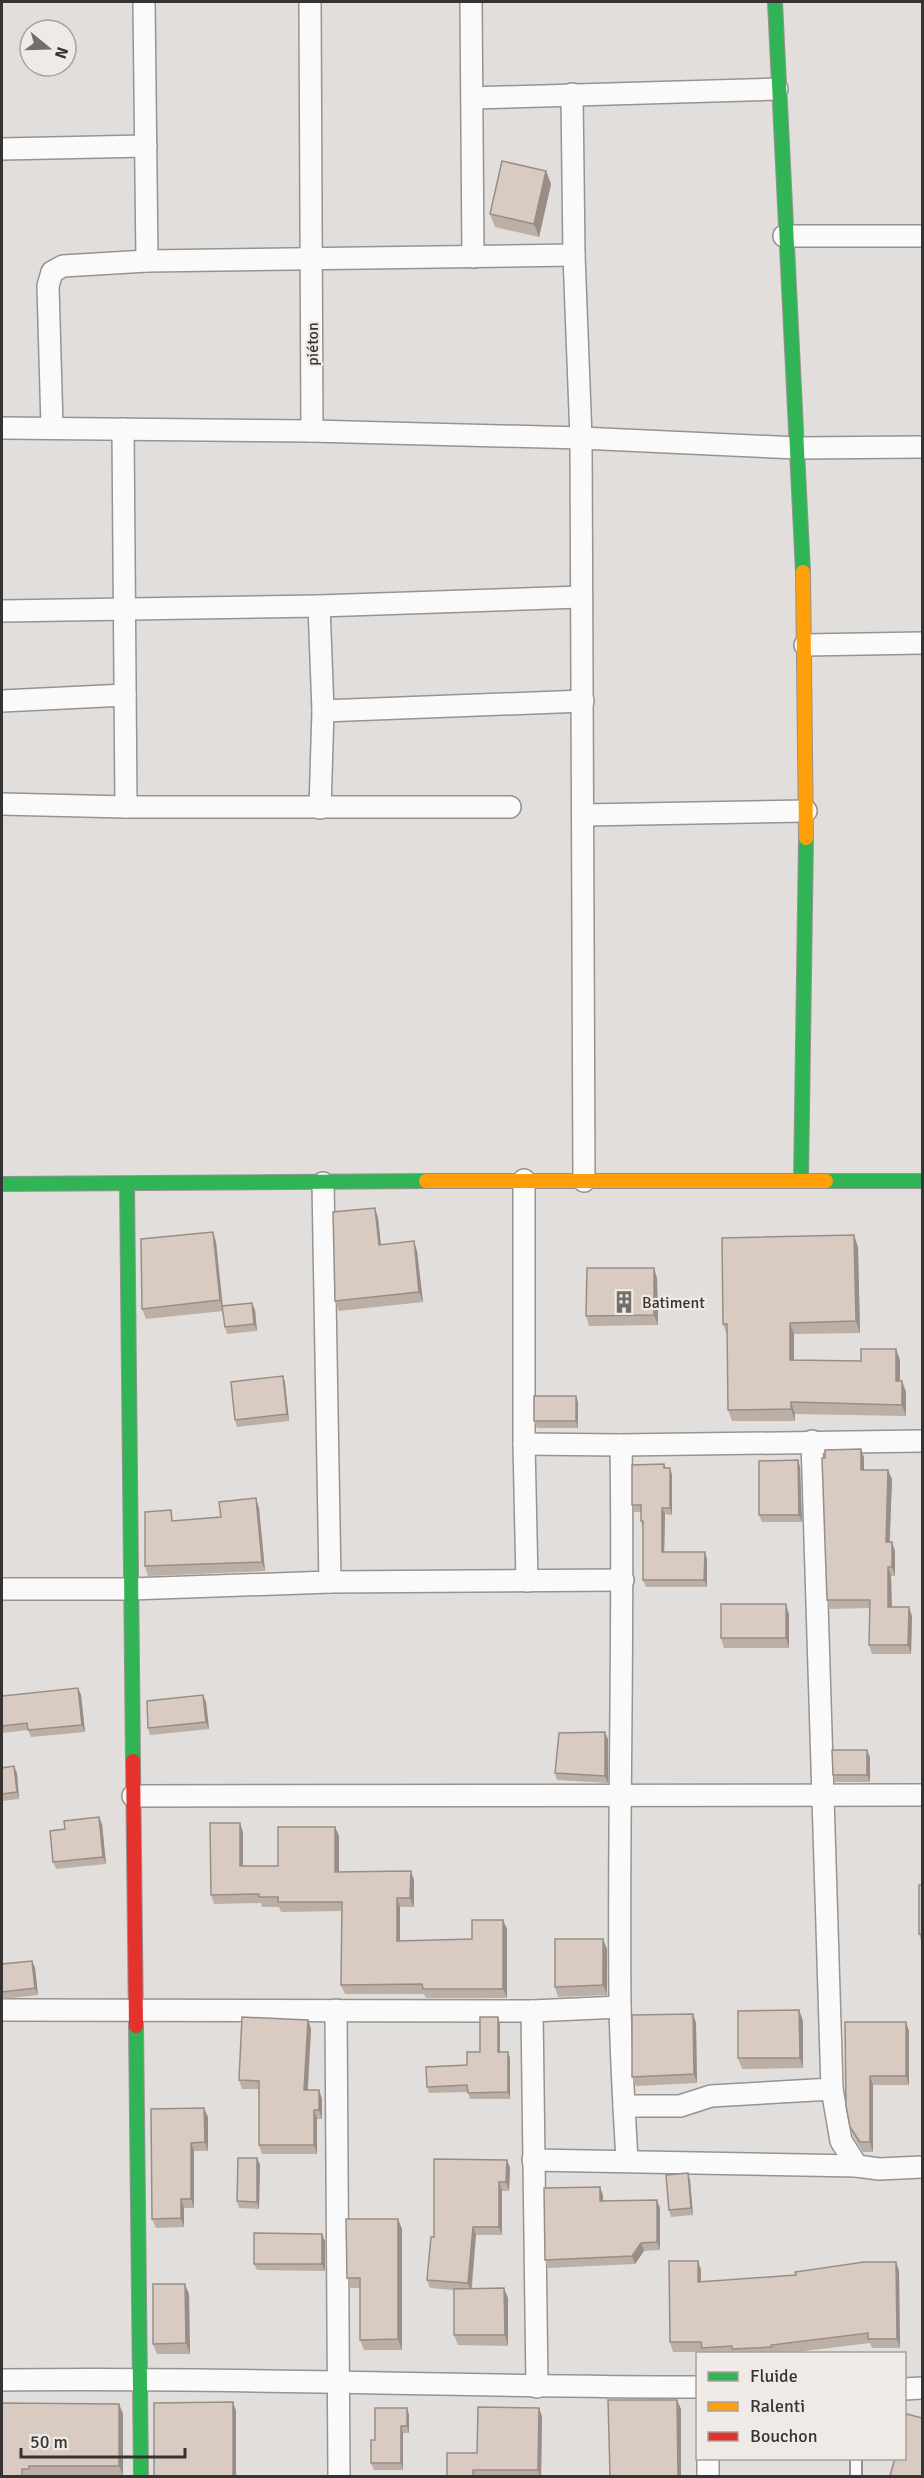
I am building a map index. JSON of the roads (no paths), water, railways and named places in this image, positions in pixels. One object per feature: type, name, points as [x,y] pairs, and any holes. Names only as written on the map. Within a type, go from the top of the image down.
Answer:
[{"type":"main road","points":[[775,2],[777,89],[805,645],[806,811],[801,1181]]},
{"type":"main road","points":[[2,1184],[524,1180],[922,1181]]},
{"type":"main road","points":[[127,1184],[141,2476]]},
{"type":"street","points":[[144,2],[147,261]]},
{"type":"street","name":"piéton","points":[[310,2],[312,431]]},
{"type":"street","points":[[471,2],[473,256]]},
{"type":"street","points":[[472,98],[572,93],[777,89]]},
{"type":"street","points":[[572,93],[574,255],[581,438],[584,1180]]},
{"type":"street","points":[[2,148],[146,146]]},
{"type":"street","points":[[784,236],[922,236]]},
{"type":"street","points":[[52,428],[48,286],[52,272],[63,266],[147,261],[574,255]]},
{"type":"street","points":[[2,428],[312,431],[581,438],[796,448],[922,447]]},
{"type":"street","points":[[123,429],[126,807]]},
{"type":"street","points":[[2,611],[319,606],[580,597]]},
{"type":"street","points":[[319,606],[323,711],[320,808]]},
{"type":"street","points":[[805,645],[922,643]]},
{"type":"street","points":[[2,701],[125,695]]},
{"type":"street","points":[[323,711],[583,701]]},
{"type":"street","points":[[2,804],[126,807],[510,807]]},
{"type":"street","points":[[584,815],[806,811]]},
{"type":"street","points":[[524,1180],[524,1444],[527,1581]]},
{"type":"street","points":[[323,1183],[330,1582]]},
{"type":"street","points":[[524,1444],[922,1441]]},
{"type":"street","points":[[812,1442],[825,1795],[832,2089],[841,2141],[857,2166]]},
{"type":"street","points":[[621,1445],[623,1580],[620,2007],[627,2160]]},
{"type":"street","points":[[2,1589],[131,1589],[330,1582],[623,1580]]},
{"type":"street","points":[[133,1796],[922,1795]]},
{"type":"street","points":[[2,2010],[532,2011],[620,2007]]},
{"type":"street","points":[[336,2010],[339,2476]]},
{"type":"street","points":[[532,2011],[532,2160],[537,2387]]},
{"type":"street","points":[[624,2106],[680,2106],[711,2096],[832,2089]]},
{"type":"street","points":[[532,2160],[627,2160],[857,2166],[879,2169],[922,2167]]},
{"type":"street","points":[[2,2380],[140,2378],[537,2387],[696,2387]]},
{"type":"street","points":[[906,2389],[922,2388]]},
{"type":"street","points":[[708,2460],[708,2476]]},
{"type":"lane","points":[[856,2460],[856,2476]]},
{"type":"place","name":"Batiment","points":[[624,1302]]}]
